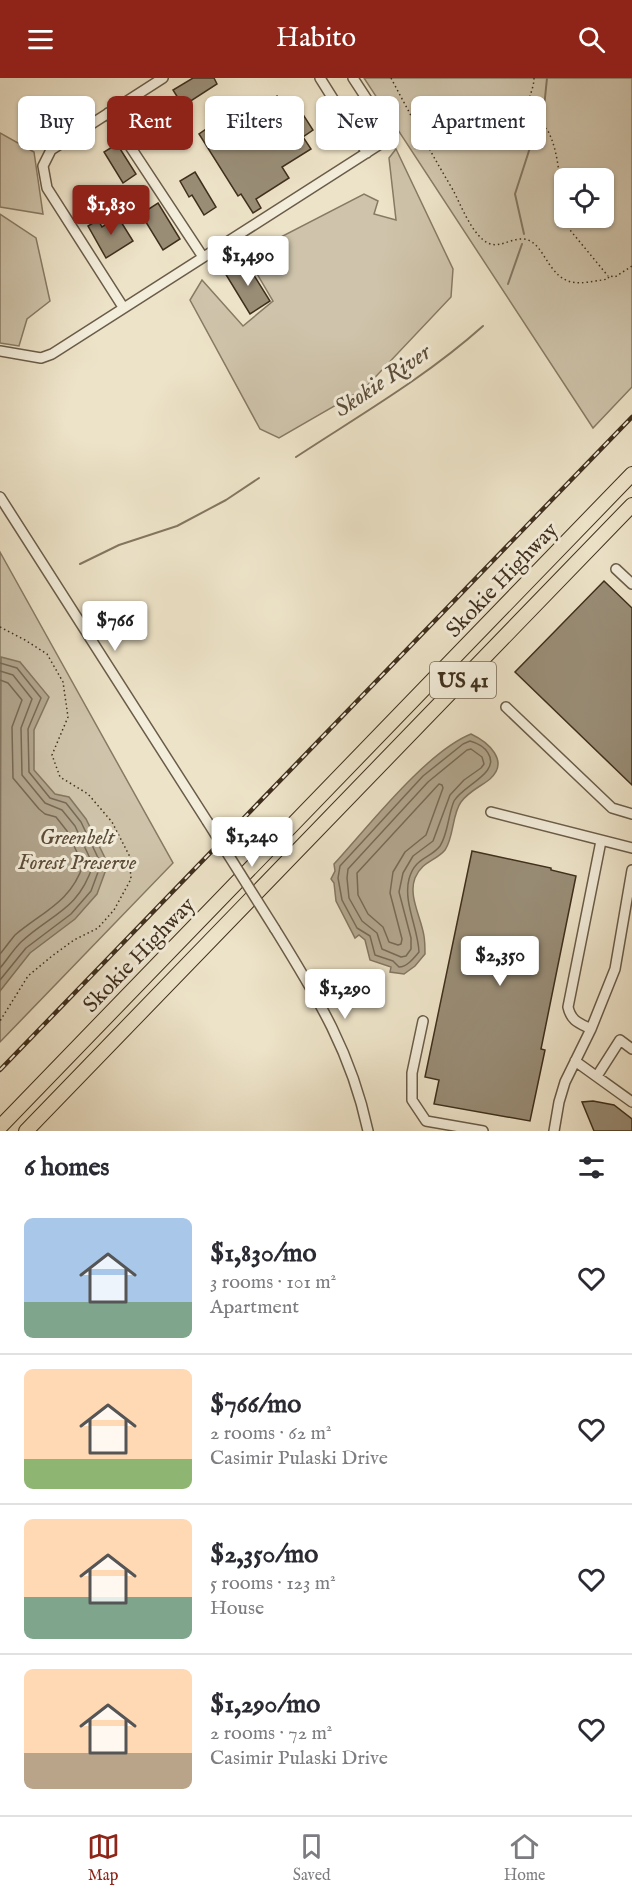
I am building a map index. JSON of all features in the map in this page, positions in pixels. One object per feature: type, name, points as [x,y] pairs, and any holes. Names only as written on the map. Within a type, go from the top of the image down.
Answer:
[{"type":"highway","name":"Skokie Highway","points":[[0,1127],[632,474]]},
{"type":"highway","name":"Skokie Highway","points":[[26,1131],[36,1125],[632,505]]},
{"type":"street","points":[[135,96],[163,78]]},
{"type":"street","points":[[320,78],[367,153]]},
{"type":"street","points":[[0,351],[41,357],[52,354],[385,141],[387,130],[353,78]]},
{"type":"street","points":[[107,114],[51,150],[43,166],[47,188],[123,308]]},
{"type":"street","points":[[132,150],[203,257]]},
{"type":"street","points":[[0,497],[319,999],[339,1038],[363,1106],[368,1131]]},
{"type":"street","points":[[616,569],[632,584]]},
{"type":"street","points":[[506,707],[612,808],[632,814]]},
{"type":"street","points":[[491,812],[632,848]]},
{"type":"street","points":[[591,1029],[574,1021],[568,1007],[601,841]]},
{"type":"street","points":[[554,1131],[565,1082],[591,1029],[615,969],[627,928],[632,873]]},
{"type":"street","points":[[423,1021],[412,1073],[412,1100],[426,1121],[483,1131]]},
{"type":"street","points":[[597,1076],[620,1040],[632,1049]]},
{"type":"street","points":[[575,1061],[632,1102]]},
{"type":"path","points":[[391,78],[470,221],[482,238],[488,243],[495,244],[519,238],[529,240],[540,250],[552,269],[565,281],[582,283],[608,279],[609,276]]},
{"type":"path","points":[[534,78],[528,110],[532,119],[546,127],[551,137],[558,168]]},
{"type":"path","points":[[569,228],[609,276],[615,278],[632,266]]},
{"type":"path","points":[[0,627],[47,654],[63,682],[68,717],[52,755],[60,777],[88,794],[112,822],[129,855],[131,879],[114,910],[98,928],[74,940],[28,976],[0,1021]]},
{"type":"green space","points":[[364,78],[632,78],[632,387],[593,428],[411,150],[546,150],[546,96],[411,96],[411,150],[399,131],[399,96],[376,96]]},
{"type":"green space","points":[[0,133],[18,143],[18,150],[34,152],[43,214],[0,207]]},
{"type":"green space","points":[[396,150],[453,269],[451,297],[364,389],[279,438],[260,429],[190,300],[202,280],[243,326],[273,301],[246,255],[364,194],[378,201],[374,214],[396,220],[389,158]]},
{"type":"green space","points":[[0,214],[36,238],[50,301],[27,319],[19,346],[0,343]]},
{"type":"green space","name":"Greenbelt Forest Preserve","points":[[0,552],[173,863],[0,1042]]},
{"type":"water","points":[[1,657],[20,662],[49,697],[34,730],[34,770],[55,794],[69,797],[86,819],[108,864],[97,894],[75,919],[30,953],[0,991]]},
{"type":"water","points":[[471,734],[484,742],[494,753],[498,766],[496,772],[464,798],[458,807],[445,850],[421,868],[415,878],[413,892],[424,936],[425,954],[404,974],[390,972],[391,967],[370,960],[365,940],[359,935],[355,938],[336,901],[334,883],[331,879],[335,871],[334,864],[417,773],[454,743]]},
{"type":"building","points":[[193,78],[214,78],[217,84],[193,100],[193,96],[177,96],[173,90]]},
{"type":"building","points":[[304,116],[313,130],[304,136]]},
{"type":"building","points":[[205,130],[205,144],[199,134]]},
{"type":"building","points":[[304,138],[311,149],[282,167],[289,178],[256,199],[261,208],[253,213],[241,194],[238,196],[209,150],[304,150]]},
{"type":"building","points":[[121,150],[136,174],[123,183],[104,152]]},
{"type":"building","points":[[195,172],[216,207],[204,215],[192,195],[189,197],[180,181]]},
{"type":"building","points":[[158,203],[180,239],[163,250],[141,214]]},
{"type":"building","points":[[118,217],[133,241],[106,258],[88,226],[98,220],[102,227]]},
{"type":"building","points":[[245,261],[270,301],[250,314],[225,273]]},
{"type":"building","points":[[604,581],[632,608],[632,785],[515,672]]},
{"type":"building","points":[[472,851],[551,868],[551,870],[576,876],[541,1049],[545,1050],[530,1121],[434,1104],[439,1080],[425,1077]]},
{"type":"building","points":[[593,1101],[614,1105],[632,1119],[632,1131],[594,1131],[582,1102]]},
{"type":"waterway","name":"Skokie River","points":[[545,96],[547,78]]},
{"type":"waterway","name":"Skokie River","points":[[524,234],[515,194],[529,150]]},
{"type":"waterway","name":"Skokie River","points":[[508,284],[522,244]]},
{"type":"waterway","name":"Skokie River","points":[[296,457],[416,379],[483,326]]},
{"type":"waterway","name":"Skokie River","points":[[80,564],[119,545],[177,526],[226,500],[259,478]]},
{"type":"railway","points":[[0,1070],[632,417]]}]
